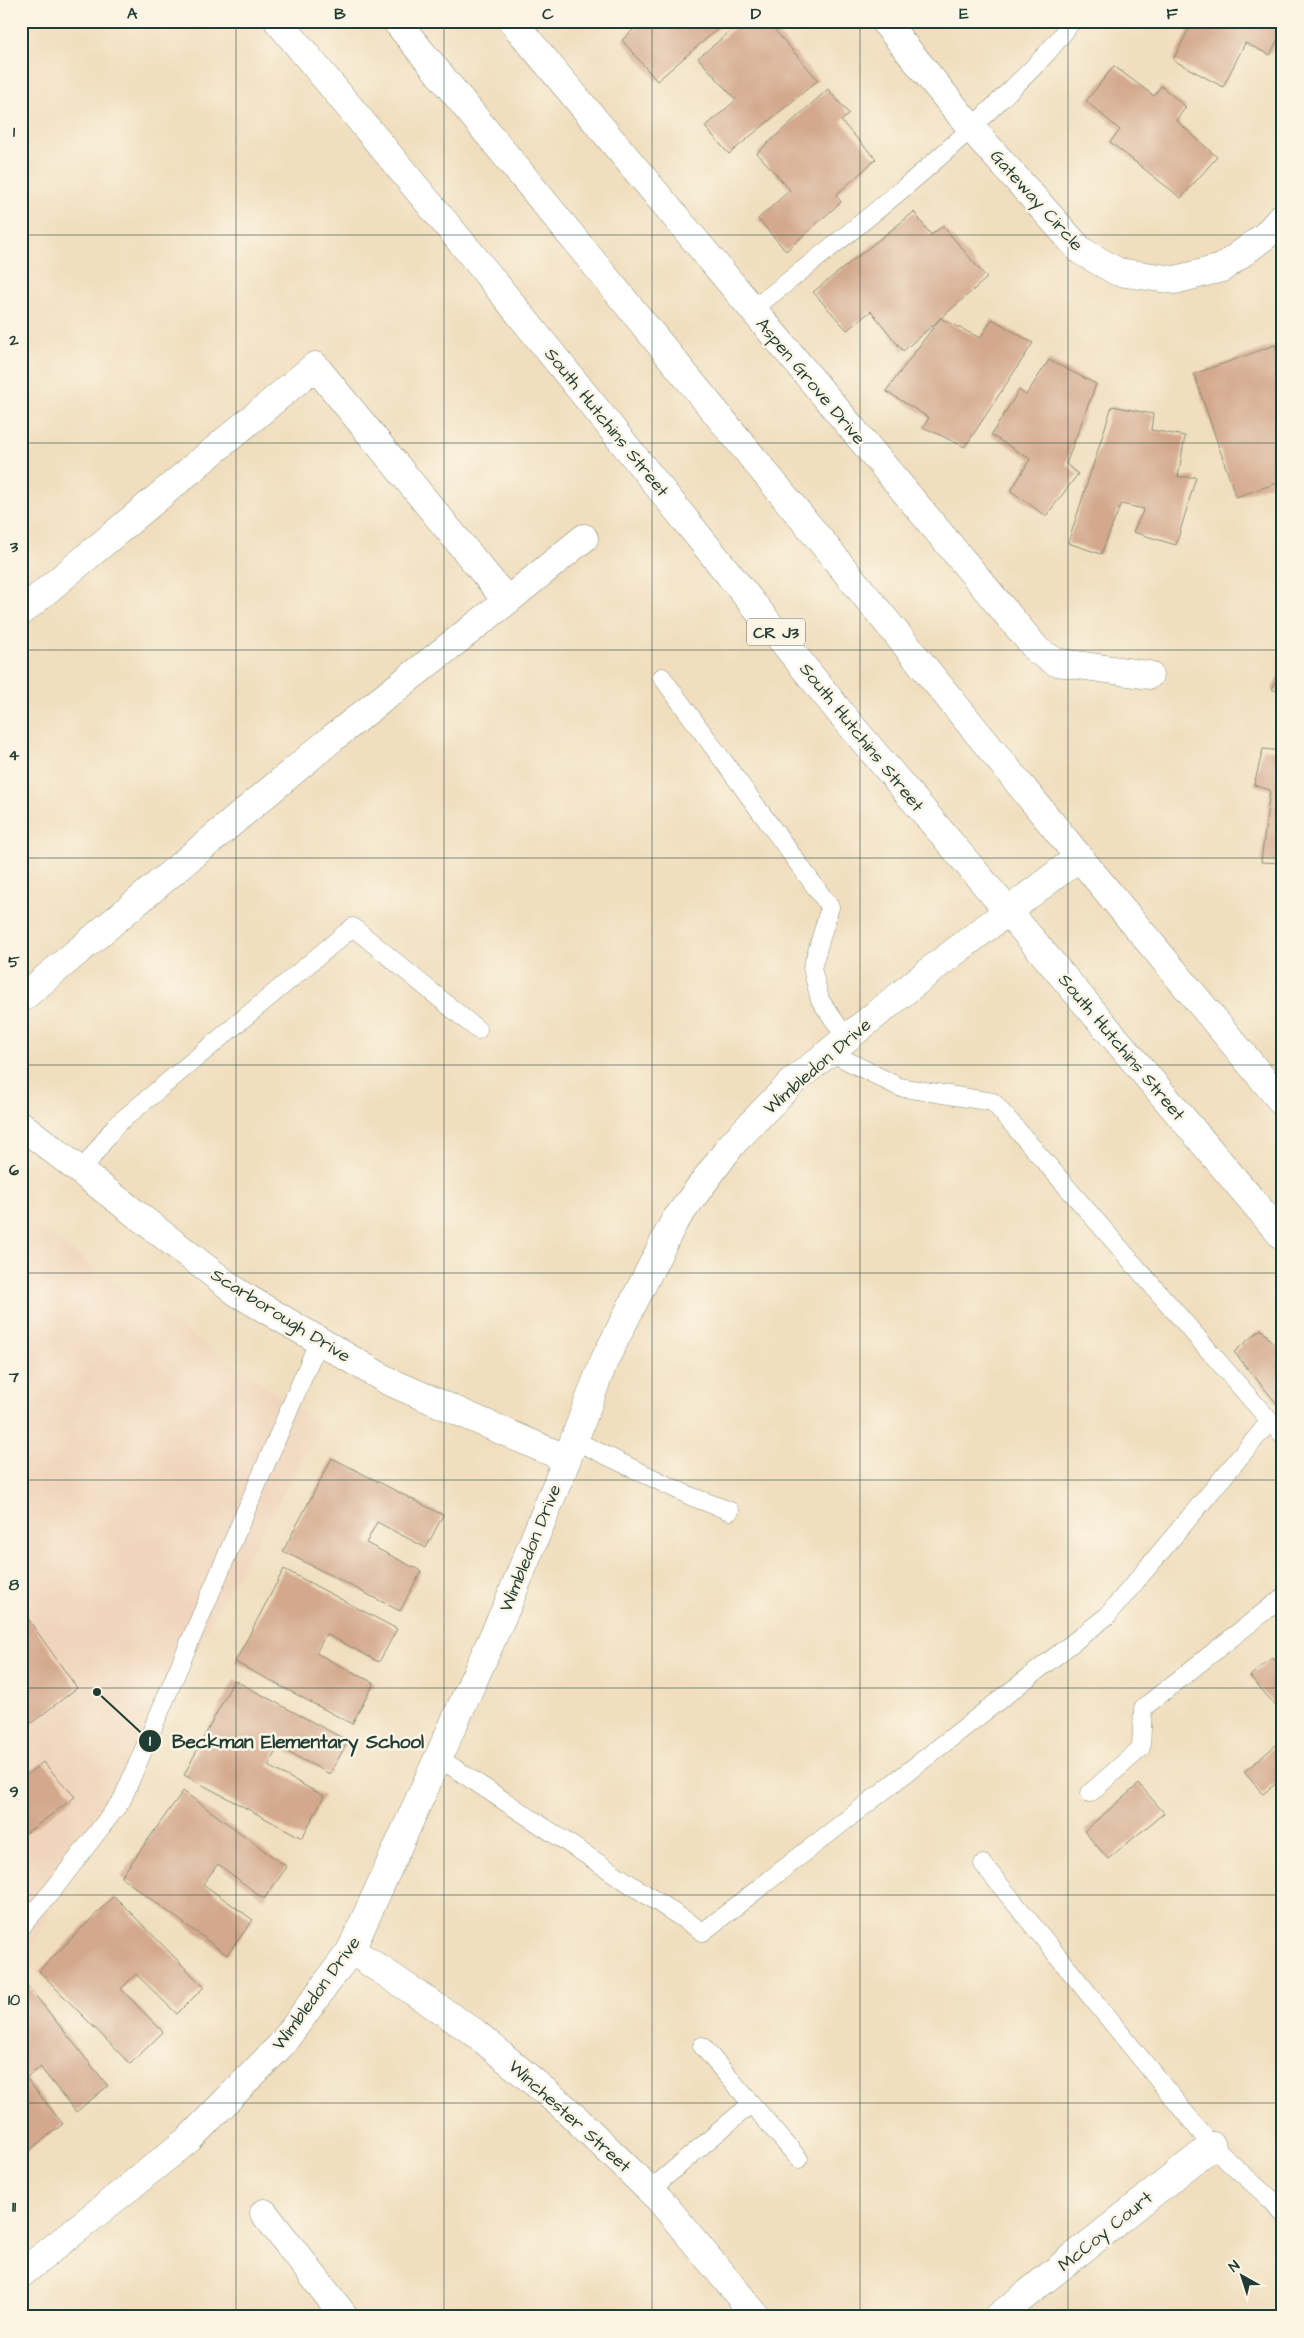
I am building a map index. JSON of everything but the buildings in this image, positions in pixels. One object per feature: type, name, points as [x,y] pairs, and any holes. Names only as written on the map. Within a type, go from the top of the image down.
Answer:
[{"type":"street","name":"South Hutchins Street","points":[[278,21],[482,266],[843,716],[1007,913],[1283,1237]]},
{"type":"street","points":[[396,21],[1079,857],[1283,1103]]},
{"type":"street","name":"Aspen Grove Drive","points":[[512,21],[1038,651],[1056,662],[1149,675]]},
{"type":"street","name":"Gateway Circle","points":[[884,21],[972,129],[1081,252],[1118,272],[1175,280],[1222,268],[1265,236],[1283,216]]},
{"type":"street","points":[[21,612],[315,366],[507,601]]},
{"type":"street","points":[[21,999],[334,737],[584,538]]},
{"type":"street","name":"Wimbledon Drive","points":[[21,2274],[189,2139],[281,2045],[351,1950],[507,1606],[571,1450],[604,1361],[674,1222],[732,1144],[790,1084],[936,966],[1079,857]]},
{"type":"street","name":"Scarborough Drive","points":[[21,1125],[238,1293],[388,1381],[571,1450]]},
{"type":"street","name":"Winchester Street","points":[[351,1950],[474,2032],[565,2108],[650,2190],[757,2317]]},
{"type":"street","name":"McCoy Court","points":[[998,2317],[1212,2146]]},
{"type":"street","points":[[264,2213],[345,2317]]},
{"type":"lane","points":[[752,310],[892,199],[972,129],[1055,47],[1072,21]]},
{"type":"lane","points":[[662,677],[830,907],[812,968],[820,1000],[838,1045],[899,1087],[993,1102],[1283,1436]]},
{"type":"lane","points":[[81,1172],[115,1126],[353,927],[478,1030]]},
{"type":"lane","points":[[21,1927],[53,1890],[122,1800],[319,1340]]},
{"type":"lane","points":[[439,1758],[703,1932],[1107,1616],[1270,1421]]},
{"type":"lane","points":[[571,1450],[730,1511]]},
{"type":"lane","points":[[1090,1793],[1141,1748],[1143,1708],[1283,1597]]},
{"type":"lane","points":[[983,1864],[1212,2146],[1271,2200],[1283,2214]]},
{"type":"lane","points":[[702,2046],[799,2159]]},
{"type":"lane","points":[[650,2190],[751,2104]]},
{"type":"shaded area","points":[[21,1216],[321,1425],[25,1959],[21,1962]]},
{"type":"place","name":"Beckman Elementary School","points":[[97,1692]]}]
